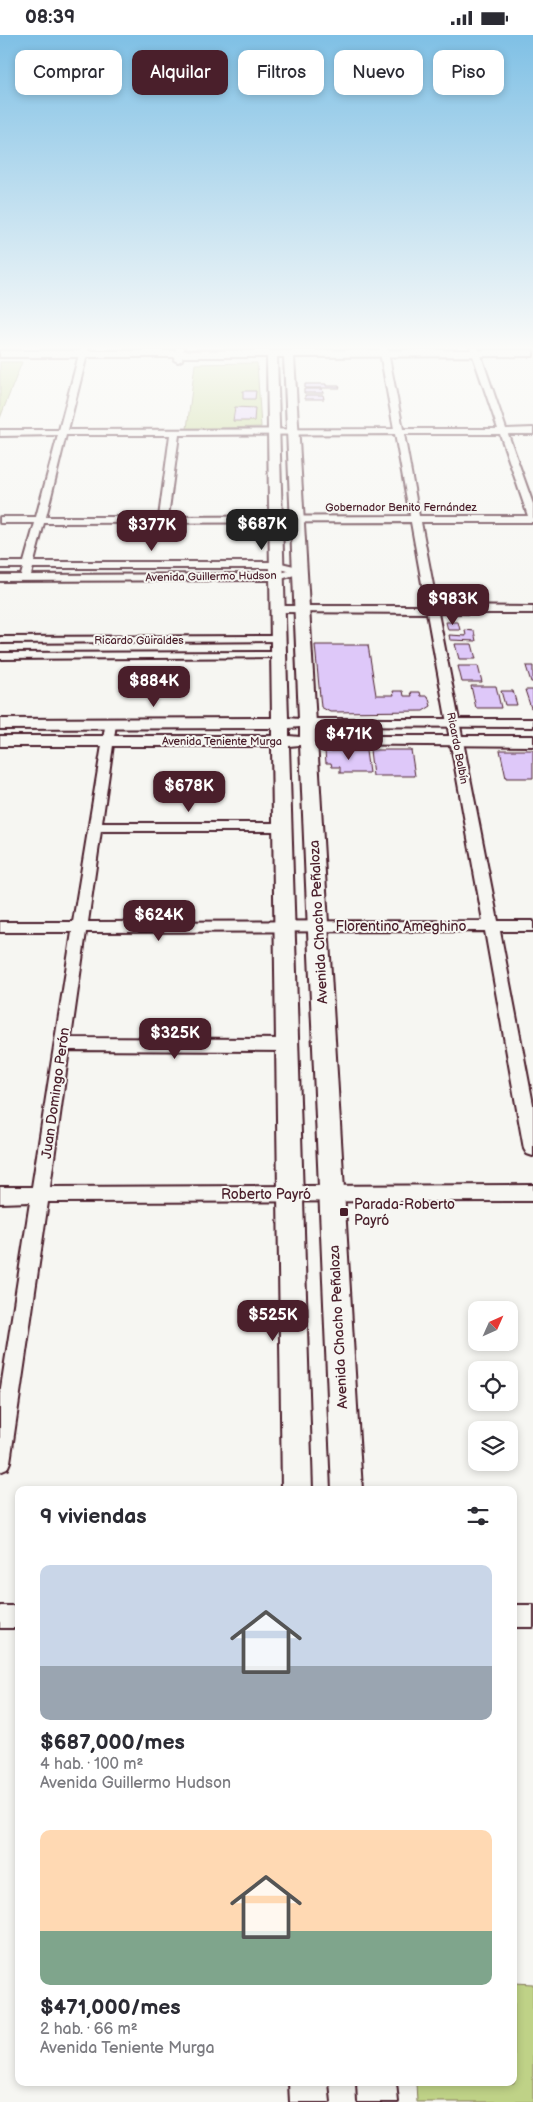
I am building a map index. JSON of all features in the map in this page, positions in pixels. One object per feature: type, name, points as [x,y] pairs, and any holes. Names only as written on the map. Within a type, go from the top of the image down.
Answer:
[{"type":"main road","points":[[274,443],[297,1486]]},
{"type":"main road","name":"Avenida Chacho Peñaloza","points":[[294,443],[347,1486]]},
{"type":"main road","name":"Avenida Teniente Murga","points":[[0,724],[110,724],[308,732]]},
{"type":"main road","name":"Avenida Teniente Murga","points":[[0,741],[107,741],[281,732]]},
{"type":"main road","points":[[309,2086],[310,2102]]},
{"type":"main road","points":[[377,2086],[378,2102]]},
{"type":"street","points":[[26,578],[27,565],[61,443]]},
{"type":"street","points":[[163,520],[173,443]]},
{"type":"street","name":"Ricardo Balbín","points":[[401,443],[533,1149]]},
{"type":"street","points":[[508,443],[533,519]]},
{"type":"street","name":"Gobernador Benito Fernández","points":[[0,520],[533,519]]},
{"type":"street","name":"Avenida Guillermo Hudson","points":[[0,565],[278,571]]},
{"type":"street","name":"Avenida Guillermo Hudson","points":[[0,578],[300,570]]},
{"type":"street","points":[[278,609],[533,610]]},
{"type":"street","name":"Ricardo Güiraldes","points":[[4,640],[279,639]]},
{"type":"street","points":[[2,656],[4,640]]},
{"type":"street","points":[[129,655],[132,640]]},
{"type":"street","name":"Ricardo Güiraldes","points":[[2,656],[279,655]]},
{"type":"street","name":"Avenida Teniente Murga","points":[[308,732],[453,723],[533,723]]},
{"type":"street","name":"Juan Domingo Perón","points":[[0,1462],[110,724]]},
{"type":"street","name":"Avenida Teniente Murga","points":[[308,732],[457,741],[533,741]]},
{"type":"street","points":[[95,827],[283,827]]},
{"type":"street","name":"Florentino Ameghino","points":[[0,927],[533,926]]},
{"type":"street","points":[[63,1044],[288,1045]]},
{"type":"street","name":"Roberto Payró","points":[[0,1195],[533,1193]]},
{"type":"street","points":[[517,1616],[533,1616]]},
{"type":"street","points":[[0,1617],[15,1617]]},
{"type":"green space","points":[[517,1983],[533,1984],[533,2102],[417,2102],[416,2086],[517,2086]]},
{"type":"building","points":[[446,622],[458,622],[460,630],[448,630]]},
{"type":"building","points":[[465,630],[474,631],[476,641],[450,640],[449,635],[466,636]]},
{"type":"building","points":[[455,644],[472,644],[476,659],[459,659]]},
{"type":"building","points":[[315,645],[368,645],[376,695],[394,695],[393,691],[403,691],[404,696],[412,696],[411,692],[420,692],[421,696],[428,696],[431,706],[423,711],[330,712],[321,707]]},
{"type":"building","points":[[458,666],[478,666],[482,682],[462,682]]},
{"type":"building","points":[[526,666],[533,666],[533,682],[531,682]]},
{"type":"building","points":[[471,686],[496,686],[501,708],[476,708]]},
{"type":"building","points":[[525,690],[533,690],[533,708],[531,708]]},
{"type":"building","points":[[501,691],[513,691],[517,705],[505,705]]},
{"type":"building","points":[[370,750],[411,750],[415,776],[373,776]]},
{"type":"building","points":[[500,750],[533,750],[533,778],[506,778]]},
{"type":"building","points":[[325,751],[366,751],[369,773],[340,773],[340,767],[332,767],[331,763],[326,763]]},
{"type":"place","name":"Parada-Roberto Payró","points":[[344,1212]]}]
